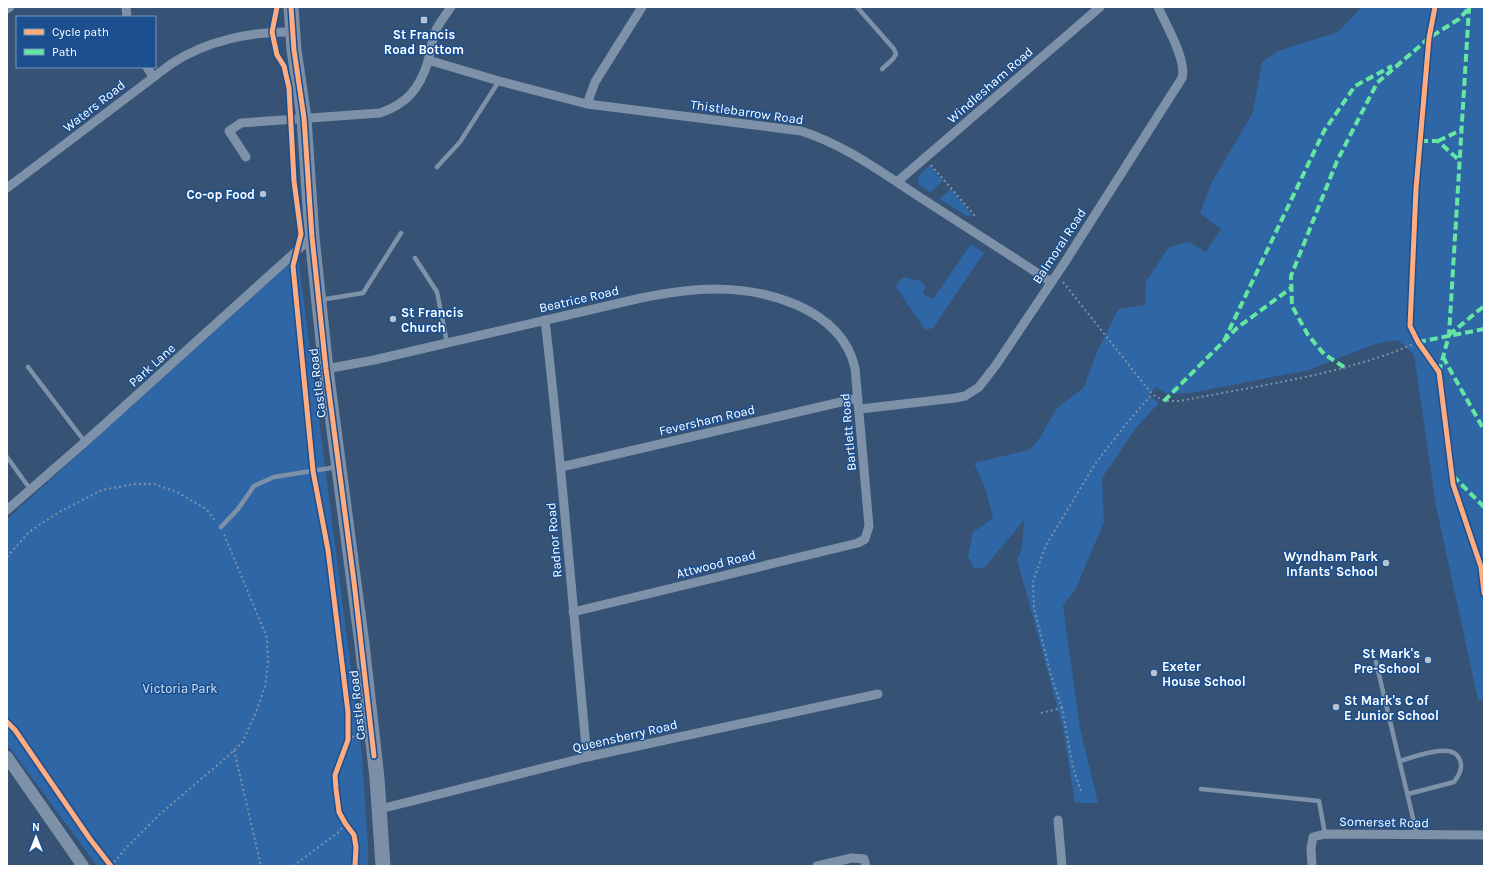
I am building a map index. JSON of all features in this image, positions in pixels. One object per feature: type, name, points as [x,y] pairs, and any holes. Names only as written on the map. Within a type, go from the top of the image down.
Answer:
[{"type":"main road","name":"Castle Road","points":[[292,7],[293,32],[304,118],[318,300],[338,467],[362,644],[380,809],[383,866]]},
{"type":"street","points":[[246,157],[229,131],[241,123],[380,113],[390,110],[406,101],[423,76],[437,28],[451,7]]},
{"type":"street","points":[[587,104],[595,82],[642,7]]},
{"type":"street","name":"Windlesham Road","points":[[897,182],[1100,7]]},
{"type":"street","name":"Balmoral Road","points":[[860,409],[944,400],[965,396],[984,381],[996,365],[1057,274],[1182,78],[1183,70],[1180,56],[1158,7]]},
{"type":"street","name":"Waters Road","points":[[7,188],[180,58],[227,40],[263,33],[293,32]]},
{"type":"street","name":"Thistlebarrow Road","points":[[428,60],[499,81],[587,104],[801,131],[819,136],[897,182],[1051,282]]},
{"type":"street","points":[[148,68],[153,77]]},
{"type":"street","name":"Park Lane","points":[[7,510],[85,442],[312,237]]},
{"type":"street","name":"Beatrice Road","points":[[326,369],[374,360],[671,292],[713,289],[750,291],[783,299],[813,312],[833,328]]},
{"type":"street","name":"Radnor Road","points":[[545,320],[561,467],[587,757]]},
{"type":"street","name":"Bartlett Road","points":[[833,328],[845,344],[853,361],[860,409],[869,526],[865,539]]},
{"type":"street","name":"Feversham Road","points":[[561,467],[858,398]]},
{"type":"street","name":"Attwood Road","points":[[573,612],[858,544],[865,539]]},
{"type":"street","name":"Queensberry Road","points":[[380,809],[587,757],[878,694]]},
{"type":"street","points":[[7,757],[83,866]]},
{"type":"street","points":[[1058,820],[1062,866]]},
{"type":"street","name":"Somerset Road","points":[[1312,866],[1311,848],[1313,837],[1325,834],[1484,835]]},
{"type":"street","points":[[817,866],[852,858],[864,859],[866,866]]},
{"type":"lane","points":[[857,7],[894,49],[896,54],[893,59],[882,69]]},
{"type":"lane","points":[[437,167],[460,142],[499,81]]},
{"type":"lane","points":[[318,300],[363,293],[401,233]]},
{"type":"lane","points":[[415,258],[437,292],[447,343]]},
{"type":"lane","points":[[28,367],[85,442]]},
{"type":"lane","points":[[7,457],[30,489]]},
{"type":"lane","points":[[221,527],[238,509],[254,486],[274,477],[338,467]]},
{"type":"lane","points":[[1376,662],[1418,835]]},
{"type":"lane","points":[[1400,761],[1432,753],[1450,751],[1457,755],[1461,761],[1461,769],[1454,782],[1408,794]]},
{"type":"lane","points":[[1201,789],[1319,801],[1325,834]]},
{"type":"path","points":[[925,158],[975,216]]},
{"type":"path","points":[[1057,274],[1152,394],[1164,402],[1180,402],[1316,374],[1391,354],[1418,342]]},
{"type":"path","points":[[1416,337],[1423,348]]},
{"type":"path","points":[[1081,791],[1074,768],[1062,708],[1051,675],[1034,608],[1033,582],[1045,547],[1095,464],[1152,394]]},
{"type":"path","points":[[7,557],[29,532],[59,512],[102,490],[135,484],[154,484],[177,492],[206,509],[221,527],[267,638],[268,664],[265,687],[242,743],[160,814],[126,848],[111,866],[107,860]]},
{"type":"path","points":[[1041,713],[1062,708]]},
{"type":"path","points":[[346,747],[348,733]]},
{"type":"path","points":[[234,750],[261,866]]},
{"type":"path","points":[[342,818],[350,829]]},
{"type":"path","points":[[293,866],[340,831],[345,824]]},
{"type":"green space","points":[[1362,7],[1484,7],[1484,700],[1478,700],[1436,506],[1414,355],[1398,340],[1375,344],[1309,370],[1190,393],[1167,394],[1156,387],[1149,395],[1159,403],[1136,428],[1102,478],[1104,522],[1076,588],[1063,606],[1080,728],[1098,803],[1075,803],[1063,728],[1017,559],[1022,549],[1024,520],[985,567],[974,569],[968,556],[973,532],[993,518],[986,491],[974,463],[1029,450],[1039,439],[1057,408],[1084,387],[1096,354],[1118,309],[1145,305],[1146,282],[1169,247],[1189,242],[1206,252],[1221,229],[1200,213],[1211,184],[1253,112],[1262,62],[1278,51],[1338,32]]},
{"type":"green space","points":[[930,165],[943,181],[930,192],[919,185],[918,179]]},
{"type":"green space","points":[[951,189],[972,215],[967,216],[939,199]]},
{"type":"green space","points":[[971,244],[984,253],[933,328],[925,330],[896,287],[900,280],[904,277],[920,281],[925,286],[923,294],[933,299]]},
{"type":"green space","name":"Victoria Park","points":[[298,256],[362,755],[368,866],[97,866],[7,744],[7,519]]},
{"type":"marked path","points":[[1344,367],[1324,354],[1308,335],[1292,306],[1291,276],[1337,161],[1377,83],[1429,38],[1459,19],[1470,7]]},
{"type":"marked path","points":[[1439,372],[1449,335],[1469,8]]},
{"type":"marked path","points":[[1224,341],[1324,131],[1355,86],[1392,66]]},
{"type":"marked path","points":[[1438,141],[1461,130]]},
{"type":"marked path","points":[[1420,141],[1438,141],[1460,161]]},
{"type":"marked path","points":[[1164,401],[1237,328],[1291,288]]},
{"type":"marked path","points":[[1449,335],[1484,306]]},
{"type":"marked path","points":[[1418,342],[1484,329]]},
{"type":"marked path","points":[[1443,357],[1484,430]]},
{"type":"marked path","points":[[1453,476],[1484,507]]},
{"type":"cycle path","points":[[277,7],[272,32],[277,55],[284,66],[289,88],[294,181],[301,234],[293,266],[313,471],[328,550],[348,712],[348,740],[335,775],[336,789],[339,812],[354,835],[356,847],[355,866]]},
{"type":"cycle path","points":[[291,7],[294,50],[304,118],[312,237],[326,369],[354,582],[374,756]]},
{"type":"cycle path","points":[[1435,7],[1429,38],[1416,189],[1410,326],[1418,342],[1439,372],[1453,484],[1481,567],[1484,593]]},
{"type":"cycle path","points":[[7,722],[15,730],[90,839],[111,866]]},
{"type":"place","name":"St Francis Road Bottom","points":[[424,20]]},
{"type":"place","name":"Co-op Food","points":[[263,194]]},
{"type":"place","name":"St Francis Church","points":[[393,319]]},
{"type":"place","name":"Wyndham Park Infants' School","points":[[1386,563]]},
{"type":"place","name":"St Mark's Pre-School","points":[[1428,660]]},
{"type":"place","name":"Exeter House School","points":[[1154,673]]},
{"type":"place","name":"St Mark's C of E Junior School","points":[[1336,707]]}]
